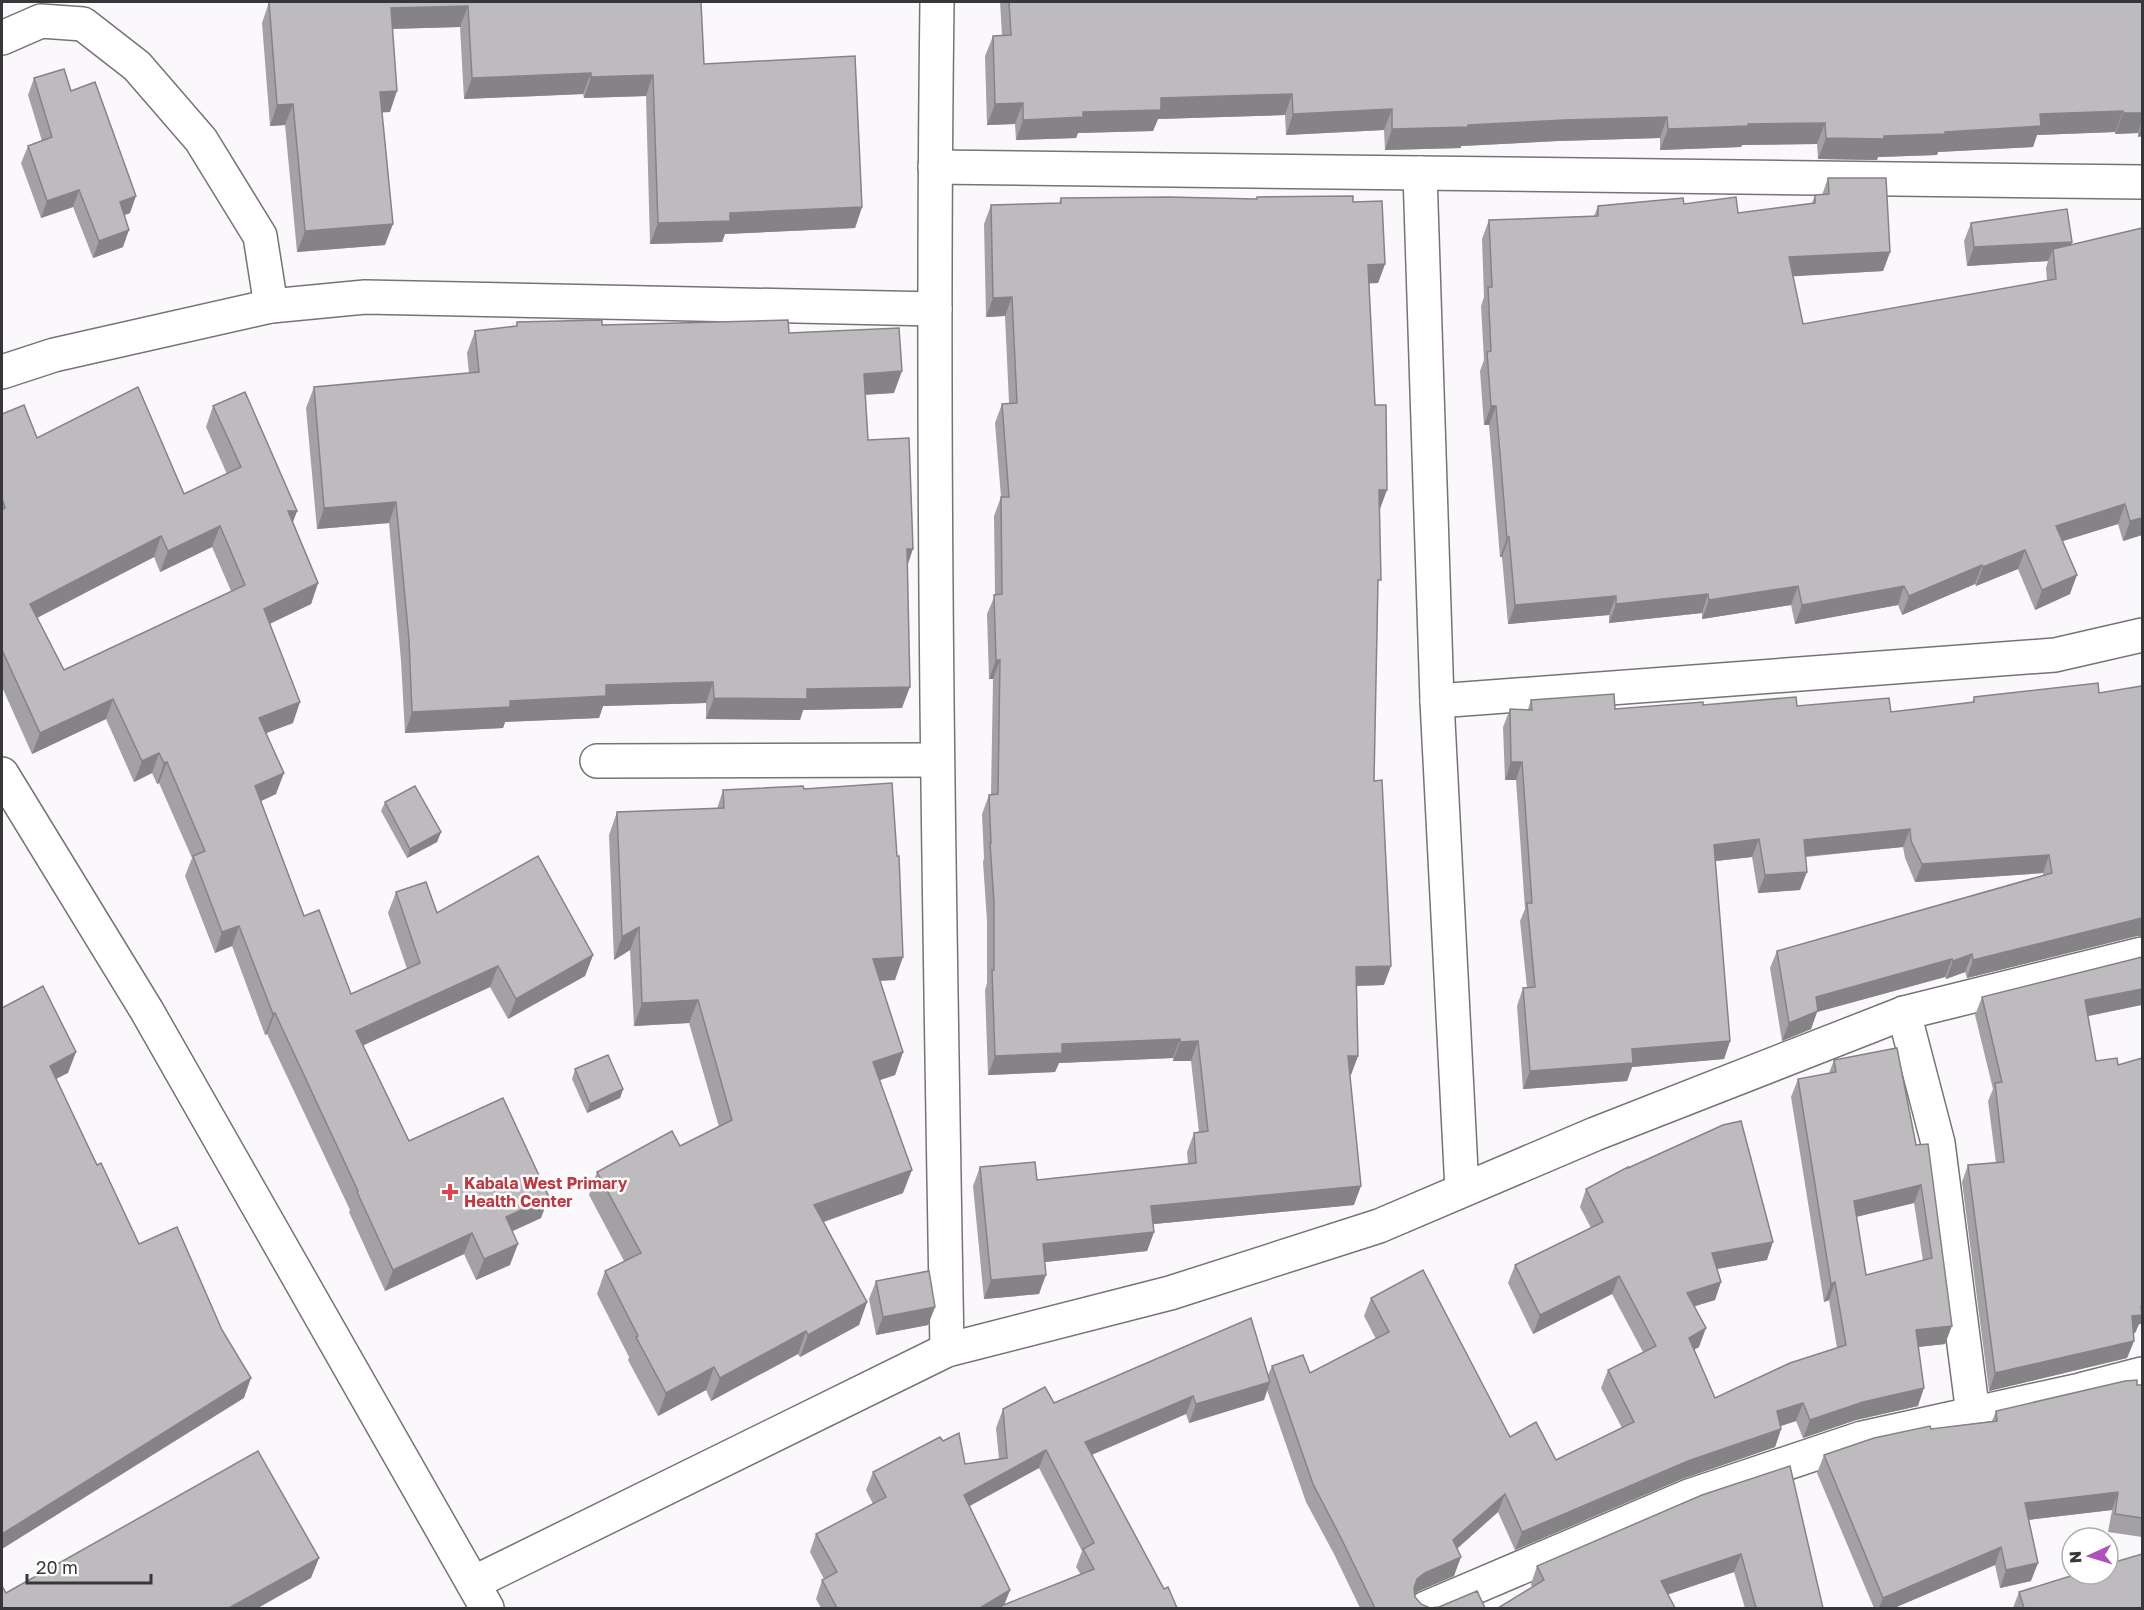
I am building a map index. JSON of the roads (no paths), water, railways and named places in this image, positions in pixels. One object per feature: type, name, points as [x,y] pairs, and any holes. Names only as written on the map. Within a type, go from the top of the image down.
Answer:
[{"type":"street","points":[[937,2],[935,167],[937,760],[947,1350]]},
{"type":"street","points":[[2,38],[41,21],[83,24],[137,66],[201,140],[260,236],[271,306]]},
{"type":"street","points":[[935,167],[2142,182]]},
{"type":"street","points":[[1420,173],[1437,701],[1462,1190]]},
{"type":"street","points":[[2,372],[54,355],[271,306],[365,297],[935,309]]},
{"type":"street","points":[[1437,701],[2055,655],[2142,635]]},
{"type":"street","points":[[597,761],[937,760]]},
{"type":"street","points":[[2,774],[147,1011],[480,1596],[947,1350],[1170,1293],[1378,1226],[1595,1134],[1904,1013],[2142,954]]},
{"type":"street","points":[[1904,1013],[1938,1143],[1973,1414]]},
{"type":"street","points":[[1425,1608],[1689,1496],[1862,1438],[2142,1374]]},
{"type":"place","name":"Kabala West Primary Health Center","points":[[450,1192]]}]
